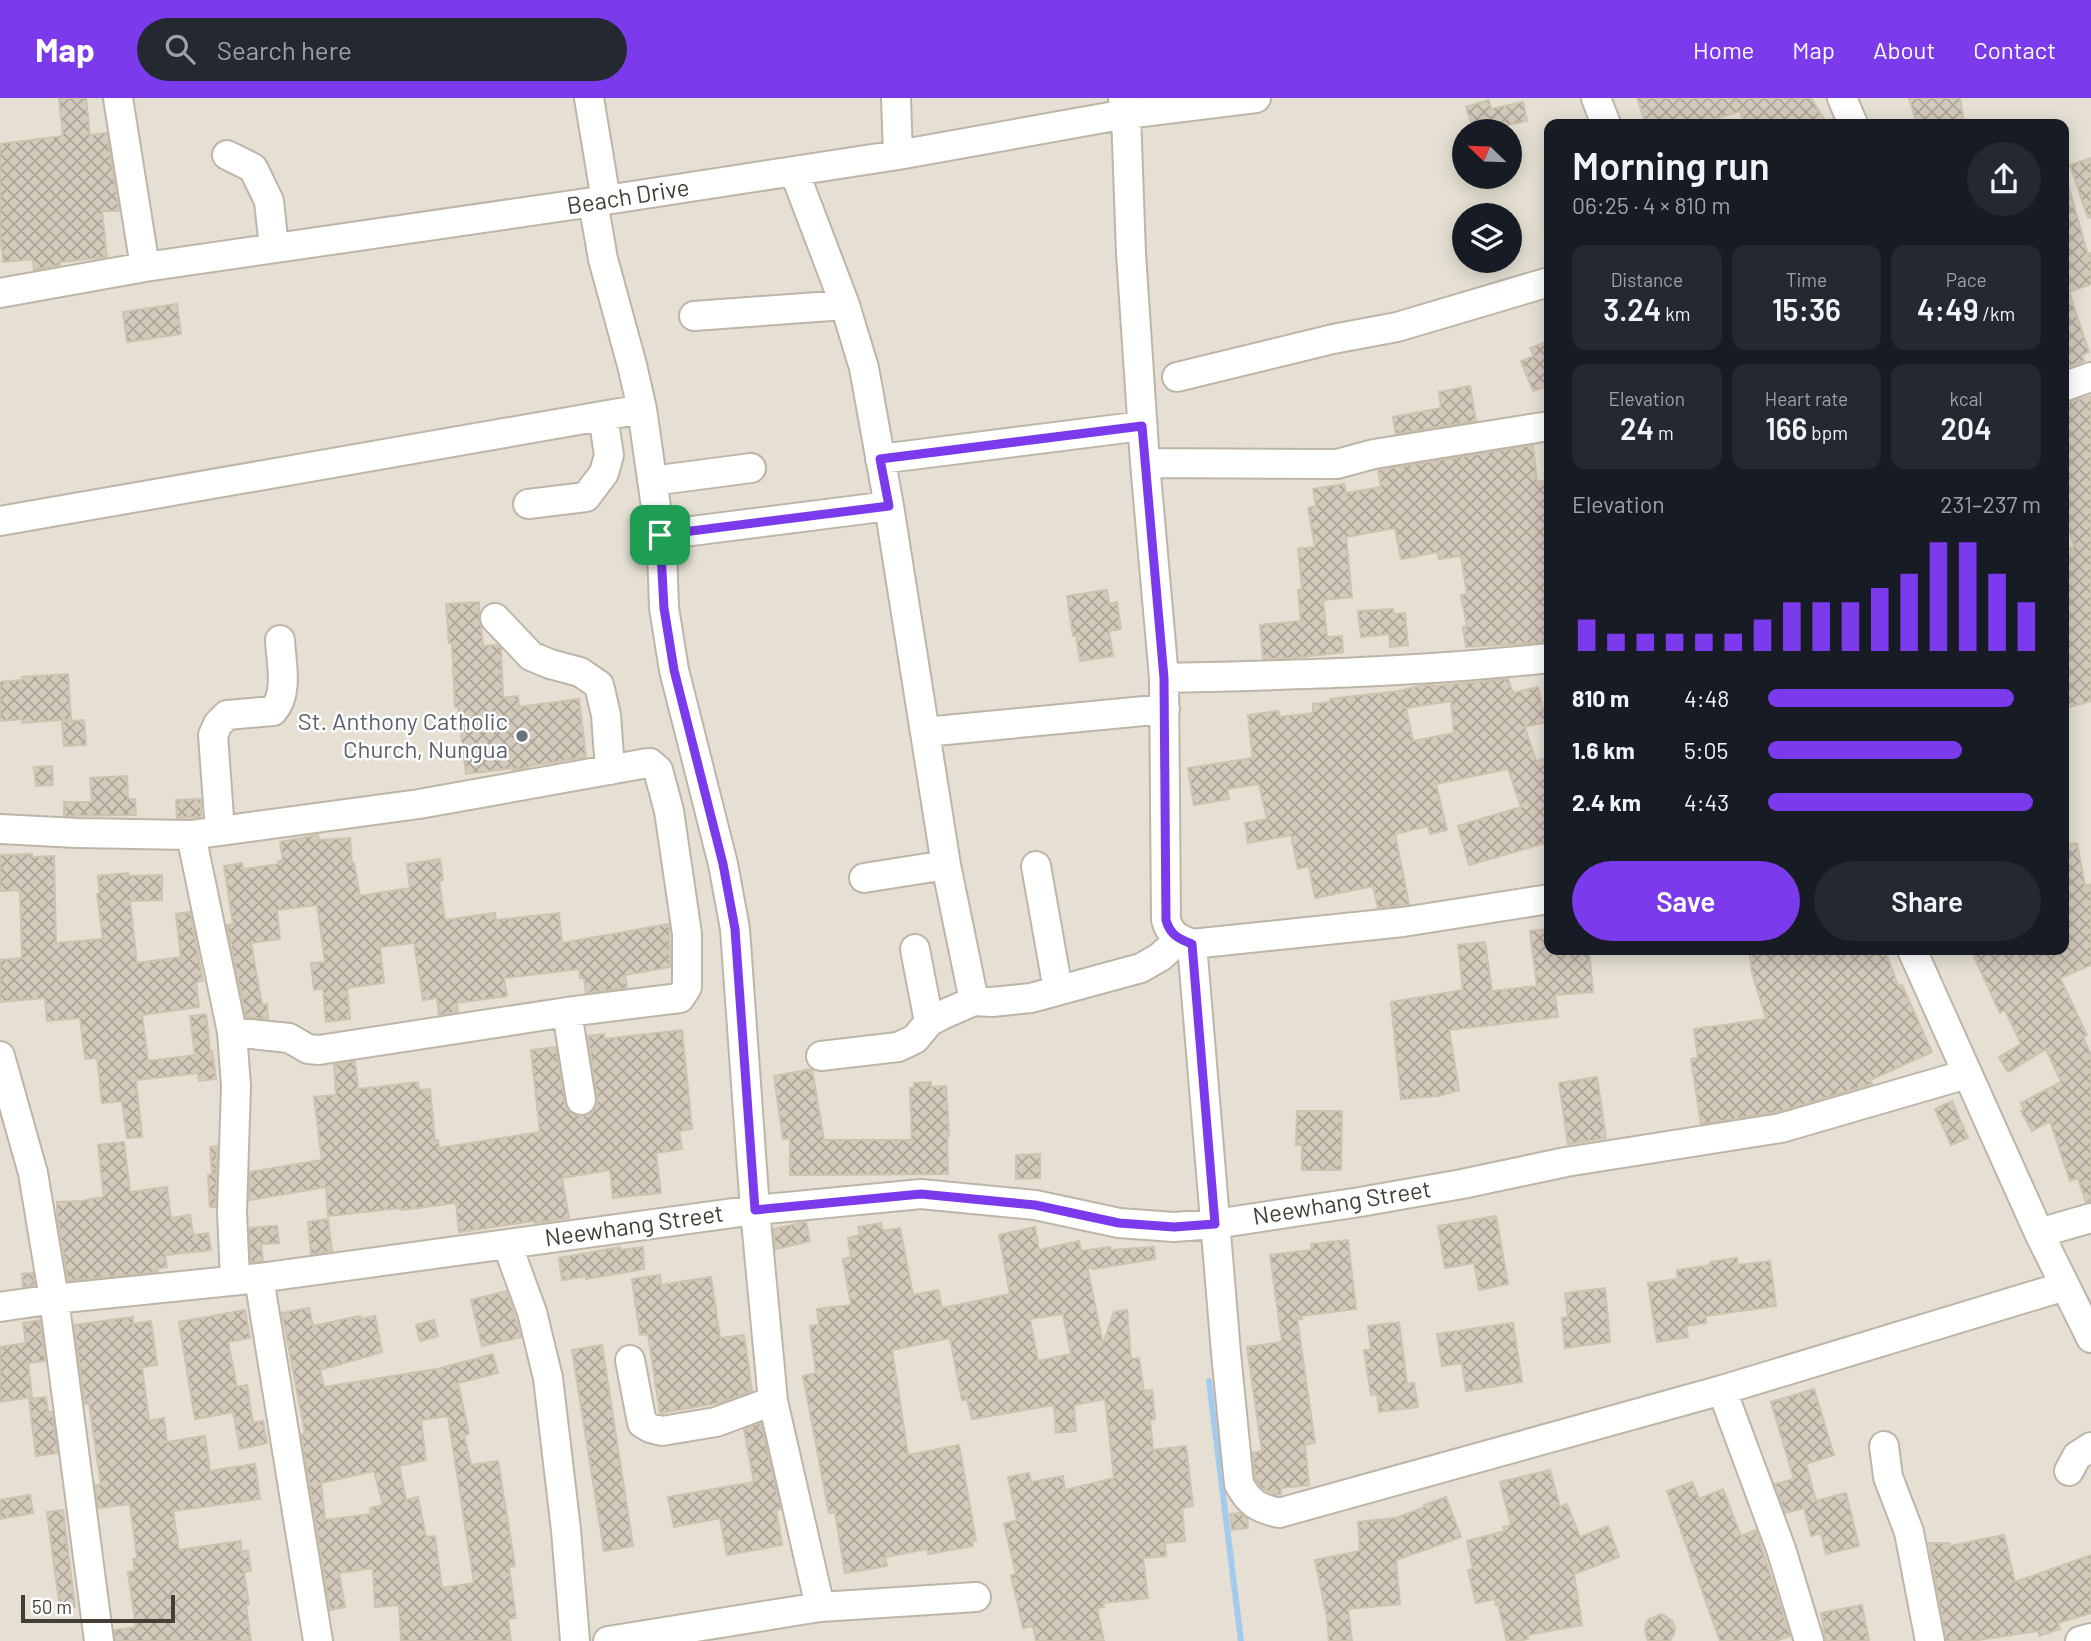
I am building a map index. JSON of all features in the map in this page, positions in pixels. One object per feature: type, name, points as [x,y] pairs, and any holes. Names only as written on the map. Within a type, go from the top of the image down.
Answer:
[{"type":"street","points":[[118,98],[145,267]]},
{"type":"street","points":[[589,98],[603,258],[642,409],[660,535],[664,608],[674,670],[723,864],[735,929],[755,1210],[773,1401],[820,1607]]},
{"type":"street","points":[[896,98],[898,155]]},
{"type":"street","name":"Beach Drive","points":[[0,293],[145,267],[898,155],[1125,106],[1256,98]]},
{"type":"street","points":[[1597,98],[1604,119]]},
{"type":"street","points":[[1842,98],[1851,119]]},
{"type":"street","points":[[1125,106],[1142,426],[1164,678],[1166,920],[1169,930],[1186,942],[1239,1484],[1246,1496],[1261,1509],[1279,1513],[1722,1390],[2065,1286]]},
{"type":"street","points":[[227,155],[253,167],[269,201],[274,248]]},
{"type":"street","points":[[794,171],[845,305],[864,368],[889,506],[946,865],[974,1001]]},
{"type":"street","points":[[1177,377],[1333,339],[1397,327],[1544,283]]},
{"type":"street","points":[[694,316],[845,305]]},
{"type":"street","points":[[2069,385],[2091,377]]},
{"type":"street","points":[[0,521],[642,409]]},
{"type":"street","points":[[528,504],[586,497],[604,473],[609,455],[603,416]]},
{"type":"street","points":[[880,459],[1142,426]]},
{"type":"street","points":[[1145,463],[1337,464],[1374,454],[1544,427]]},
{"type":"street","points":[[652,481],[751,468]]},
{"type":"street","points":[[660,535],[889,506]]},
{"type":"street","points":[[495,618],[531,656],[580,672],[599,685],[606,715],[610,769]]},
{"type":"street","points":[[220,831],[213,735],[218,724],[227,715],[273,711],[280,704],[283,692],[280,640]]},
{"type":"street","points":[[1164,678],[1333,674],[1544,659]]},
{"type":"street","points":[[925,732],[1165,709]]},
{"type":"street","points":[[0,829],[191,835],[419,804],[650,763],[658,770],[669,811],[687,934],[687,986],[680,998],[567,1012],[319,1051],[307,1049],[289,1038],[232,1032]]},
{"type":"street","points":[[191,835],[232,1032],[236,1086],[232,1212],[318,1641]]},
{"type":"street","points":[[864,878],[946,865]]},
{"type":"street","points":[[1035,866],[1058,990]]},
{"type":"street","points":[[821,1056],[898,1047],[915,1039],[929,1022],[974,1001],[1031,998],[1141,968],[1186,942],[1403,922],[1544,901]]},
{"type":"street","points":[[915,949],[929,1022]]},
{"type":"street","points":[[1914,955],[2039,1233],[2091,1338]]},
{"type":"street","points":[[567,1012],[581,1100]]},
{"type":"street","points":[[0,1056],[33,1172],[54,1299],[99,1641]]},
{"type":"street","name":"Neewhang Street","points":[[0,1307],[247,1279],[755,1210],[921,1194],[1035,1205],[1119,1223],[1174,1227],[1215,1224],[1360,1202],[1566,1162],[1781,1128],[1967,1074]]},
{"type":"street","points":[[2039,1233],[2091,1218]]},
{"type":"street","points":[[507,1244],[532,1312],[548,1378],[566,1530],[575,1641]]},
{"type":"street","points":[[631,1360],[642,1423],[650,1428],[662,1431],[716,1422],[773,1401]]},
{"type":"street","points":[[1722,1390],[1781,1549],[1810,1641]]},
{"type":"street","points":[[1884,1446],[1888,1477],[1909,1532],[1930,1641]]},
{"type":"street","points":[[2069,1471],[2077,1456],[2091,1447]]},
{"type":"street","points":[[608,1641],[820,1607],[976,1597]]},
{"type":"street","points":[[2080,1641],[2091,1638]]},
{"type":"shaded area","points":[[0,98],[2091,98],[2091,1641],[0,1641]]},
{"type":"building","points":[[59,98],[86,98],[90,135],[107,133],[119,211],[102,211],[107,257],[60,262],[60,265],[34,270],[33,259],[3,262],[0,230],[0,144],[63,136]]},
{"type":"building","points":[[1637,98],[1811,98],[1824,119],[1743,119],[1740,111],[1715,119],[1644,119]]},
{"type":"building","points":[[1909,98],[1960,98],[1963,119],[1915,119]]},
{"type":"building","points":[[1489,100],[1491,109],[1523,102],[1527,121],[1470,119],[1466,107]]},
{"type":"building","points":[[2091,158],[2091,217],[2088,218],[2070,165]]},
{"type":"building","points":[[2069,188],[2088,255],[2091,253],[2091,284],[2069,292]]},
{"type":"building","points":[[2069,292],[2089,352],[2082,355],[2084,361],[2069,366]]},
{"type":"building","points":[[177,304],[181,334],[127,342],[123,312]]},
{"type":"building","points":[[1544,343],[1544,387],[1533,391],[1521,361],[1534,356],[1530,348]]},
{"type":"building","points":[[1470,386],[1476,421],[1396,434],[1393,417],[1441,408],[1439,392]]},
{"type":"building","points":[[2091,396],[2091,701],[2069,707],[2069,549],[2075,547],[2069,531],[2069,402]]},
{"type":"building","points":[[1533,445],[1537,482],[1544,481],[1544,642],[1466,647],[1463,627],[1467,626],[1461,595],[1467,594],[1461,556],[1439,559],[1438,552],[1401,559],[1395,528],[1346,537],[1352,597],[1323,600],[1327,637],[1342,636],[1343,652],[1263,659],[1260,625],[1301,621],[1298,590],[1302,589],[1298,549],[1315,547],[1308,508],[1316,506],[1313,489],[1344,484],[1346,493],[1381,487],[1378,470]]},
{"type":"building","points":[[1107,590],[1109,604],[1117,602],[1121,629],[1109,631],[1113,656],[1080,661],[1067,596]]},
{"type":"building","name":"St. Anthony Catholic Church, Nungua","points":[[479,602],[483,646],[498,645],[501,648],[503,698],[518,696],[519,707],[579,699],[586,757],[528,768],[466,774],[458,707],[455,707],[452,643],[449,643],[446,604]]},
{"type":"building","points":[[1393,609],[1394,614],[1405,613],[1408,645],[1390,647],[1389,634],[1361,637],[1358,611]]},
{"type":"building","points":[[68,674],[71,719],[22,723],[22,719],[0,721],[0,682],[22,680],[22,677]]},
{"type":"building","points":[[1508,679],[1513,693],[1538,687],[1544,722],[1525,727],[1536,761],[1544,759],[1544,843],[1469,865],[1458,826],[1521,807],[1508,769],[1436,784],[1447,830],[1430,834],[1428,826],[1395,834],[1409,904],[1378,908],[1373,886],[1315,898],[1309,866],[1298,869],[1291,835],[1248,843],[1245,823],[1267,819],[1259,784],[1227,789],[1229,799],[1194,805],[1188,768],[1253,758],[1248,715],[1278,711],[1280,717],[1313,713],[1313,704],[1330,702],[1330,699],[1433,685]],"holes":[[[1451,701],[1454,733],[1413,741],[1406,708]]]},
{"type":"building","points":[[84,720],[86,745],[64,746],[62,722]]},
{"type":"building","points":[[52,766],[53,785],[36,786],[34,767]]},
{"type":"building","points":[[127,776],[128,799],[135,799],[136,815],[64,816],[64,802],[92,802],[90,778]]},
{"type":"building","points":[[201,799],[201,817],[177,818],[176,800]]},
{"type":"building","points":[[318,835],[319,840],[350,838],[352,864],[354,863],[360,896],[410,888],[407,864],[440,859],[443,880],[439,881],[445,920],[495,913],[496,920],[559,913],[562,943],[669,924],[670,967],[625,975],[627,988],[586,993],[584,978],[580,978],[579,969],[504,978],[507,996],[457,1003],[458,1012],[439,1015],[437,998],[423,1000],[414,943],[380,947],[384,983],[347,988],[350,1019],[326,1022],[323,988],[314,990],[311,963],[325,962],[317,905],[277,910],[280,939],[251,943],[262,1005],[267,1004],[268,1019],[246,1017],[227,925],[233,924],[224,866],[242,863],[243,869],[279,864],[278,861],[283,860],[280,842]]},
{"type":"building","points":[[2077,843],[2085,886],[2091,884],[2091,965],[2060,978],[2087,1035],[2083,1037],[2091,1055],[2091,1202],[2086,1202],[2078,1178],[2070,1181],[2050,1121],[2032,1131],[2021,1111],[2024,1110],[2021,1103],[2061,1082],[2046,1049],[2008,1072],[1999,1057],[2021,1044],[2005,1010],[2000,1013],[1973,955],[2069,955],[2069,845]]},
{"type":"building","points":[[32,854],[32,857],[54,856],[56,943],[103,939],[97,894],[100,893],[98,876],[128,873],[128,876],[162,875],[162,900],[130,901],[137,963],[181,957],[176,914],[190,912],[203,981],[196,982],[199,1007],[142,1015],[148,1061],[195,1055],[190,1016],[206,1014],[216,1079],[199,1081],[198,1073],[136,1080],[142,1137],[127,1138],[122,1101],[102,1103],[97,1058],[85,1059],[80,1018],[47,1021],[45,998],[0,1002],[0,960],[22,958],[20,890],[0,891],[0,855]]},
{"type":"building","points":[[1544,929],[1544,955],[1589,955],[1593,992],[1555,995],[1558,1017],[1449,1030],[1459,1090],[1439,1096],[1401,1099],[1391,1002],[1463,990],[1458,945],[1485,942],[1492,991],[1537,986],[1530,931]]},
{"type":"building","points":[[1750,955],[1887,955],[1898,986],[1902,985],[1932,1052],[1870,1080],[1872,1084],[1777,1112],[1701,1124],[1691,1059],[1698,1058],[1694,1029],[1766,1019],[1752,973]]},
{"type":"building","points":[[682,1030],[692,1129],[679,1131],[682,1149],[656,1153],[661,1193],[613,1198],[610,1170],[562,1178],[569,1218],[459,1232],[456,1203],[328,1216],[326,1187],[249,1200],[250,1172],[322,1160],[314,1097],[336,1095],[334,1065],[355,1061],[358,1089],[418,1082],[419,1090],[430,1089],[435,1141],[438,1140],[439,1148],[540,1132],[531,1050],[556,1047],[565,1103],[574,1115],[583,1116],[592,1112],[597,1105],[588,1036],[604,1034],[604,1039]]},
{"type":"building","points":[[812,1069],[824,1140],[912,1140],[910,1088],[914,1088],[914,1083],[931,1082],[931,1087],[946,1086],[948,1174],[790,1175],[790,1138],[783,1139],[774,1076]]},
{"type":"building","points":[[1597,1077],[1606,1138],[1568,1144],[1559,1083]]},
{"type":"building","points":[[1952,1101],[1968,1138],[1951,1145],[1935,1109]]},
{"type":"building","points":[[1297,1111],[1342,1111],[1341,1170],[1302,1170],[1302,1145],[1296,1145]]},
{"type":"building","points":[[124,1142],[130,1192],[167,1187],[171,1218],[190,1215],[193,1235],[208,1233],[211,1250],[165,1255],[167,1267],[157,1269],[158,1272],[68,1281],[57,1202],[104,1197],[98,1145]]},
{"type":"building","points":[[217,1146],[216,1207],[210,1207],[210,1147]]},
{"type":"building","points":[[1040,1154],[1040,1178],[1016,1179],[1016,1155]]},
{"type":"building","points":[[1496,1216],[1508,1284],[1479,1290],[1474,1263],[1445,1268],[1438,1226]]},
{"type":"building","points":[[328,1219],[332,1251],[311,1254],[308,1222]]},
{"type":"building","points":[[806,1222],[810,1241],[776,1249],[773,1229]]},
{"type":"building","points":[[881,1223],[883,1231],[900,1228],[913,1295],[938,1290],[942,1308],[1010,1294],[999,1235],[1035,1227],[1039,1250],[1079,1241],[1081,1251],[1110,1247],[1110,1250],[1154,1247],[1155,1259],[1093,1269],[1087,1266],[1103,1344],[1114,1312],[1127,1310],[1131,1359],[1139,1358],[1144,1391],[1152,1390],[1155,1419],[1150,1420],[1153,1450],[1186,1446],[1193,1506],[1182,1508],[1185,1541],[1165,1543],[1166,1556],[1143,1558],[1148,1598],[1103,1603],[1104,1607],[1097,1608],[1104,1641],[1036,1641],[1033,1626],[1023,1628],[1011,1575],[1016,1574],[1004,1524],[1017,1520],[1008,1477],[1029,1473],[1031,1482],[1063,1476],[1065,1490],[1114,1478],[1105,1399],[1074,1405],[1076,1431],[1056,1433],[1054,1405],[972,1419],[967,1399],[962,1400],[950,1338],[892,1350],[908,1455],[959,1445],[976,1540],[972,1541],[973,1546],[928,1554],[927,1549],[885,1557],[887,1566],[845,1573],[835,1512],[829,1513],[803,1376],[816,1373],[810,1326],[819,1325],[817,1309],[851,1305],[843,1259],[851,1257],[848,1238],[860,1235],[858,1227]],"holes":[[[1063,1314],[1071,1354],[1038,1361],[1030,1319]]]},
{"type":"building","points":[[277,1226],[279,1243],[261,1244],[263,1261],[251,1262],[249,1228]]},
{"type":"building","points":[[1348,1240],[1356,1309],[1301,1316],[1302,1319],[1297,1319],[1315,1443],[1305,1445],[1309,1485],[1281,1488],[1281,1494],[1275,1495],[1262,1488],[1255,1479],[1253,1453],[1262,1451],[1247,1347],[1282,1342],[1270,1255],[1312,1250],[1311,1244]]},
{"type":"building","points":[[620,1247],[620,1250],[643,1247],[644,1269],[586,1279],[586,1276],[562,1280],[559,1258]]},
{"type":"building","points":[[1737,1258],[1738,1265],[1770,1261],[1776,1306],[1706,1316],[1706,1323],[1686,1326],[1688,1337],[1657,1342],[1648,1283],[1678,1279],[1677,1270]]},
{"type":"building","points":[[33,1273],[35,1285],[23,1287],[22,1274]]},
{"type":"building","points":[[660,1275],[661,1285],[711,1277],[720,1338],[744,1335],[752,1391],[719,1403],[660,1413],[648,1334],[640,1335],[632,1279]]},
{"type":"building","points":[[1605,1288],[1610,1342],[1565,1348],[1562,1318],[1568,1317],[1565,1293]]},
{"type":"building","points":[[507,1291],[521,1337],[482,1346],[471,1300]]},
{"type":"building","points":[[309,1308],[313,1326],[360,1316],[361,1319],[375,1316],[382,1352],[320,1370],[324,1387],[437,1369],[493,1354],[498,1373],[458,1383],[469,1434],[464,1435],[471,1465],[498,1461],[515,1566],[509,1567],[516,1618],[508,1619],[511,1641],[401,1641],[399,1605],[375,1607],[373,1568],[339,1573],[345,1607],[330,1610],[301,1434],[305,1433],[282,1313]],"holes":[[[448,1416],[474,1583],[442,1588],[435,1536],[426,1537],[418,1497],[406,1500],[399,1466],[426,1460],[421,1420]],[[374,1471],[383,1505],[370,1508],[371,1514],[325,1520],[321,1483]]]},
{"type":"building","points":[[245,1310],[250,1338],[228,1342],[237,1387],[247,1385],[253,1423],[263,1421],[267,1443],[240,1449],[233,1412],[195,1419],[179,1322]]},
{"type":"building","points":[[133,1317],[133,1324],[151,1321],[157,1365],[142,1367],[149,1421],[164,1418],[167,1442],[205,1436],[210,1471],[255,1464],[260,1499],[173,1511],[179,1550],[241,1541],[241,1551],[248,1551],[251,1571],[244,1572],[251,1641],[115,1641],[114,1630],[136,1627],[128,1572],[135,1571],[133,1559],[137,1558],[130,1504],[98,1508],[95,1485],[101,1485],[89,1403],[85,1404],[74,1325]]},
{"type":"building","points":[[40,1320],[45,1361],[28,1363],[32,1397],[0,1402],[0,1347],[26,1343],[23,1323]]},
{"type":"building","points":[[434,1320],[438,1336],[420,1341],[416,1325]]},
{"type":"building","points":[[1399,1322],[1407,1384],[1414,1383],[1418,1407],[1379,1412],[1377,1394],[1371,1395],[1364,1350],[1371,1350],[1368,1326]]},
{"type":"building","points":[[1513,1323],[1522,1382],[1466,1391],[1462,1363],[1442,1366],[1437,1334]]},
{"type":"building","points":[[602,1345],[633,1546],[604,1551],[572,1350]]},
{"type":"building","points":[[1814,1389],[1834,1455],[1806,1464],[1816,1501],[1846,1493],[1859,1546],[1826,1554],[1821,1533],[1811,1536],[1804,1508],[1785,1513],[1775,1484],[1794,1479],[1771,1402]]},
{"type":"building","points":[[46,1397],[48,1412],[52,1412],[58,1453],[36,1456],[29,1399]]},
{"type":"building","points":[[761,1423],[781,1509],[776,1510],[782,1545],[727,1555],[720,1518],[674,1527],[668,1497],[754,1482],[744,1429]]},
{"type":"building","points":[[1550,1470],[1560,1507],[1567,1504],[1580,1537],[1608,1526],[1619,1557],[1574,1574],[1582,1625],[1527,1635],[1528,1639],[1507,1641],[1495,1599],[1476,1603],[1468,1570],[1473,1569],[1467,1541],[1505,1531],[1503,1527],[1511,1525],[1500,1482]]},
{"type":"building","points":[[1692,1482],[1699,1499],[1723,1489],[1741,1536],[1756,1530],[1790,1636],[1775,1641],[1720,1641],[1667,1491]]},
{"type":"building","points":[[30,1495],[33,1513],[0,1519],[0,1500]]},
{"type":"building","points":[[1446,1497],[1461,1537],[1396,1560],[1400,1604],[1348,1609],[1352,1641],[1329,1641],[1315,1560],[1360,1551],[1358,1522],[1396,1518]]},
{"type":"building","points":[[63,1510],[75,1607],[60,1609],[47,1512]]},
{"type":"building","points":[[1240,1513],[1247,1519],[1248,1528],[1232,1530],[1230,1514]]},
{"type":"building","points":[[2004,1535],[2015,1582],[2091,1555],[2091,1613],[2058,1623],[2060,1629],[2039,1636],[2038,1631],[1972,1641],[1946,1641],[1929,1543],[1950,1543],[1950,1546]]},
{"type":"building","points":[[1862,1605],[1869,1641],[1826,1641],[1821,1613]]},
{"type":"building","points":[[1662,1614],[1672,1621],[1674,1634],[1670,1641],[1648,1641],[1646,1624],[1649,1619]]},
{"type":"waterway","points":[[1209,1381],[1241,1641]]},
{"type":"place","name":"St. Anthony Catholic Church, Nungua","points":[[522,736]]},
{"type":"route","points":[[1142,426],[1164,678],[1166,920],[1169,930],[1179,940],[1192,944],[1215,1224],[1174,1227],[1119,1223],[1035,1205],[921,1194],[755,1210],[735,929],[723,864],[674,670],[664,608],[660,535],[889,506],[880,459],[1142,426]]}]
